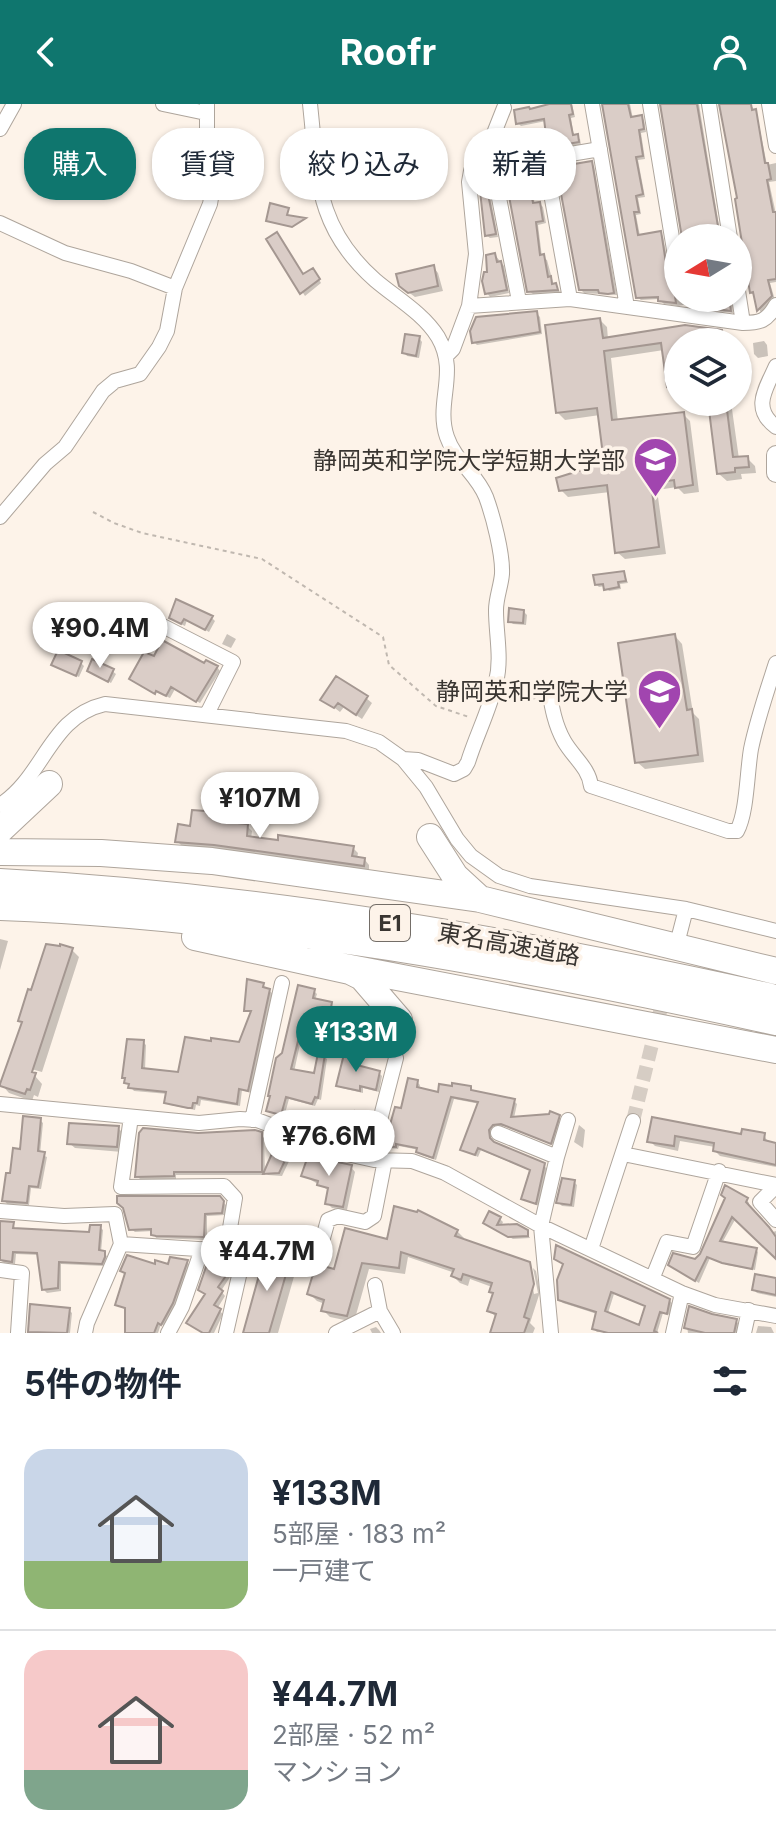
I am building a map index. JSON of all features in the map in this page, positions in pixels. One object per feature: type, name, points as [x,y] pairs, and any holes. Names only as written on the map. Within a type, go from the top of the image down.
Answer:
[{"type":"highway","points":[[0,830],[49,784]]},
{"type":"highway","points":[[430,837],[455,876],[480,899]]},
{"type":"highway","points":[[0,852],[101,853],[212,861],[480,899],[776,971]]},
{"type":"highway","name":"東名高速道路","points":[[0,882],[105,888],[359,918],[519,945],[776,998]]},
{"type":"highway","points":[[0,907],[146,929],[776,1050]]},
{"type":"highway","name":"東名高速道路","points":[[0,907],[135,915],[357,942],[691,1003],[776,1022]]},
{"type":"highway","points":[[314,961],[362,977],[399,1020]]},
{"type":"street","points":[[0,129],[14,104]]},
{"type":"street","points":[[0,517],[37,473],[65,447],[103,391],[115,381],[140,374],[167,331],[175,288],[200,232],[214,181],[207,146],[206,108],[163,104]]},
{"type":"street","points":[[310,104],[320,194],[329,220],[371,276],[427,322],[447,355],[449,374],[442,420],[458,459],[481,486],[487,500],[502,572],[496,608],[500,648],[496,683],[468,762],[459,773],[454,774],[418,760],[403,759]]},
{"type":"street","points":[[592,104],[627,307]]},
{"type":"street","points":[[650,104],[670,224]]},
{"type":"street","points":[[709,104],[728,224]]},
{"type":"street","points":[[769,104],[776,146]]},
{"type":"street","points":[[496,128],[505,105]]},
{"type":"street","points":[[576,154],[600,149]]},
{"type":"street","points":[[447,355],[453,349],[469,306],[476,254],[471,200]]},
{"type":"street","points":[[499,200],[519,301]]},
{"type":"street","points":[[552,200],[570,299]]},
{"type":"street","points":[[0,223],[65,253],[131,271],[175,288]]},
{"type":"street","points":[[469,306],[570,299],[743,323],[764,321],[776,305]]},
{"type":"street","points":[[741,312],[743,323]]},
{"type":"street","points":[[776,366],[762,403],[764,417],[776,427]]},
{"type":"street","points":[[776,455],[776,473]]},
{"type":"street","points":[[153,621],[233,662],[207,714]]},
{"type":"street","points":[[496,683],[509,693],[549,690],[560,732],[590,776],[591,786],[728,831],[737,831],[744,819],[743,804],[752,745],[776,663]]},
{"type":"street","points":[[0,805],[10,799],[33,772],[66,724],[83,711],[105,704],[346,731],[379,742],[403,759],[426,787],[457,839],[471,856],[499,876],[530,886],[686,909],[776,931]]},
{"type":"street","points":[[679,936],[686,909]]},
{"type":"street","points":[[252,1120],[282,983]]},
{"type":"street","points":[[121,1244],[232,1250],[264,1237],[314,1248],[321,1245],[328,1220],[338,1216],[365,1222],[374,1216],[378,1159],[396,1058]]},
{"type":"street","points":[[0,1104],[199,1123],[252,1120],[347,1154],[412,1161],[445,1173],[541,1226],[682,1293],[715,1305],[776,1316]]},
{"type":"street","points":[[131,1117],[121,1187],[224,1186],[235,1198],[232,1250],[241,1267],[226,1333]]},
{"type":"street","points":[[551,1333],[541,1226],[568,1120]]},
{"type":"street","points":[[591,1249],[633,1121]]},
{"type":"street","points":[[498,1133],[557,1157]]},
{"type":"street","points":[[623,1154],[719,1171],[776,1185],[760,1202],[776,1220]]},
{"type":"street","points":[[653,1277],[667,1242],[693,1247],[719,1171]]},
{"type":"street","points":[[0,1211],[64,1216],[115,1214],[121,1244],[85,1333]]},
{"type":"street","points":[[168,1333],[182,1307],[202,1249]]},
{"type":"street","points":[[0,1270],[22,1273],[18,1333]]},
{"type":"street","points":[[375,1285],[380,1311],[393,1333]]},
{"type":"street","points":[[673,1333],[682,1293]]},
{"type":"street","points":[[744,1333],[749,1310]]},
{"type":"street","points":[[336,1333],[380,1311]]},
{"type":"path","points":[[93,512],[142,533],[262,559],[383,637],[389,665],[436,706],[481,721]]},
{"type":"building","points":[[549,104],[571,104],[572,128],[545,128],[544,119],[516,124],[514,110]]},
{"type":"building","points":[[602,104],[628,104],[631,117],[642,115],[644,129],[639,130],[643,156],[636,157],[643,194],[636,196],[639,212],[634,212],[638,235],[661,231],[664,302],[658,301],[658,297],[636,298]]},
{"type":"building","points":[[660,104],[697,104],[718,224],[680,224]]},
{"type":"building","points":[[719,104],[751,104],[752,110],[756,109],[765,163],[768,163],[771,179],[767,180],[773,212],[776,212],[776,279],[768,280],[772,296],[757,311],[752,292],[752,224],[739,224]]},
{"type":"building","points":[[592,161],[614,293],[579,290],[562,200],[576,200],[576,164]]},
{"type":"building","points":[[481,200],[489,200],[496,234],[485,236]]},
{"type":"building","points":[[510,200],[540,202],[543,221],[536,222],[540,255],[544,254],[548,277],[551,276],[552,284],[556,283],[558,290],[527,292]]},
{"type":"building","points":[[270,203],[289,208],[287,215],[306,218],[292,227],[266,221]]},
{"type":"building","points":[[277,232],[303,274],[313,268],[320,279],[300,294],[266,239]]},
{"type":"building","points":[[495,253],[497,262],[501,261],[507,290],[485,294],[482,281],[484,272],[487,272],[486,255]]},
{"type":"building","points":[[434,265],[438,286],[408,293],[399,286],[396,274]]},
{"type":"building","points":[[537,311],[540,332],[472,343],[470,331],[476,317]]},
{"type":"building","points":[[600,318],[603,338],[664,328],[664,365],[661,343],[604,351],[612,420],[664,414],[684,416],[693,485],[675,488],[674,480],[651,483],[659,547],[615,553],[607,485],[559,491],[556,478],[604,463],[597,408],[556,413],[545,325]]},
{"type":"building","points":[[685,325],[707,328],[666,328]]},
{"type":"building","points":[[405,334],[420,336],[416,356],[402,353]]},
{"type":"building","points":[[710,416],[728,416],[733,457],[748,456],[749,467],[717,474]]},
{"type":"building","points":[[624,571],[626,581],[618,582],[619,587],[604,590],[603,584],[595,585],[593,575]]},
{"type":"building","points":[[176,599],[213,616],[205,630],[184,619],[181,624],[169,618]]},
{"type":"building","points":[[509,608],[524,610],[523,623],[508,622]]},
{"type":"building","points":[[675,634],[687,710],[692,709],[698,755],[635,763],[618,643]]},
{"type":"building","points":[[162,640],[204,663],[206,660],[218,666],[196,702],[171,687],[166,696],[156,691],[155,694],[129,679],[144,652],[154,656]]},
{"type":"building","points":[[58,650],[82,661],[76,676],[51,665]]},
{"type":"building","points":[[92,659],[114,669],[108,682],[87,671]]},
{"type":"building","points":[[336,676],[368,696],[356,715],[338,703],[334,708],[320,700]]},
{"type":"building","points":[[192,810],[218,812],[217,821],[248,824],[247,836],[278,840],[278,835],[354,846],[352,856],[365,858],[364,866],[175,842],[178,824],[190,826]]},
{"type":"building","points":[[46,944],[73,948],[32,1072],[36,1073],[30,1090],[27,1089],[25,1094],[0,1084],[22,1022],[18,1021],[28,989],[31,990]]},
{"type":"building","points":[[247,979],[264,983],[263,987],[270,989],[248,1091],[239,1089],[237,1104],[198,1097],[197,1103],[188,1108],[164,1103],[166,1092],[128,1088],[129,1084],[124,1083],[125,1078],[122,1078],[127,1039],[144,1040],[142,1068],[178,1072],[185,1037],[239,1042],[251,1011],[244,1011]]},
{"type":"building","points":[[298,985],[315,989],[313,998],[332,1002],[333,1009],[323,1039],[300,1033],[291,1069],[314,1073],[318,1053],[325,1054],[318,1098],[315,1097],[312,1104],[286,1097],[281,1115],[266,1111],[276,1058],[282,1053]]},
{"type":"building","points":[[346,1046],[356,1049],[353,1064],[380,1071],[376,1090],[360,1086],[360,1091],[336,1086]]},
{"type":"building","points":[[408,1078],[418,1080],[417,1087],[438,1092],[439,1084],[452,1086],[452,1083],[515,1099],[511,1117],[549,1114],[550,1111],[560,1115],[551,1144],[501,1124],[493,1125],[489,1130],[494,1142],[545,1163],[536,1204],[521,1199],[530,1170],[478,1148],[475,1155],[460,1150],[478,1102],[451,1097],[433,1158],[416,1152],[417,1148],[396,1144],[396,1147],[384,1146],[395,1107],[401,1108]]},
{"type":"building","points":[[355,1111],[371,1114],[364,1144],[349,1141],[348,1144],[322,1134],[326,1117],[352,1125]]},
{"type":"building","points":[[23,1116],[41,1118],[38,1151],[45,1152],[38,1187],[29,1186],[27,1203],[2,1201],[13,1148],[20,1149]]},
{"type":"building","points":[[652,1117],[741,1134],[742,1129],[765,1133],[764,1140],[776,1143],[776,1165],[713,1151],[714,1143],[675,1136],[674,1146],[647,1142]]},
{"type":"building","points":[[69,1123],[119,1126],[117,1147],[67,1144]]},
{"type":"building","points":[[143,1128],[198,1133],[262,1132],[262,1172],[174,1172],[174,1176],[135,1177],[139,1133]]},
{"type":"building","points":[[277,1142],[286,1146],[284,1150],[289,1152],[279,1173],[263,1174]]},
{"type":"building","points":[[308,1156],[352,1165],[343,1207],[325,1204],[328,1188],[301,1176]]},
{"type":"building","points":[[562,1178],[575,1180],[571,1205],[556,1203]]},
{"type":"building","points":[[725,1185],[748,1198],[746,1202],[776,1237],[776,1259],[732,1217],[720,1241],[757,1248],[752,1269],[707,1257],[695,1281],[668,1265],[673,1253],[695,1259],[700,1254],[725,1198],[721,1195]]},
{"type":"building","points":[[117,1196],[220,1196],[224,1201],[222,1213],[205,1214],[204,1237],[156,1236],[151,1235],[151,1229],[129,1230]]},
{"type":"building","points":[[394,1206],[418,1210],[458,1230],[455,1236],[530,1262],[534,1284],[524,1317],[529,1319],[524,1333],[490,1333],[496,1314],[487,1311],[493,1293],[489,1292],[492,1283],[463,1274],[461,1280],[451,1276],[454,1269],[401,1252],[399,1268],[362,1263],[347,1316],[321,1311],[324,1300],[307,1294],[316,1264],[334,1269],[345,1228],[387,1239]]},
{"type":"building","points":[[489,1211],[501,1217],[497,1225],[517,1224],[528,1230],[528,1236],[508,1237],[483,1223]]},
{"type":"building","points":[[0,1221],[14,1222],[13,1228],[89,1232],[90,1225],[101,1225],[99,1250],[105,1251],[105,1257],[102,1264],[59,1262],[58,1288],[42,1290],[37,1253],[13,1252],[12,1262],[0,1260]]},
{"type":"building","points":[[556,1245],[670,1299],[667,1314],[660,1312],[654,1331],[658,1333],[608,1333],[592,1329],[596,1312],[558,1300],[557,1280],[563,1264],[554,1259]],"holes":[[[611,1292],[645,1306],[639,1325],[605,1311]]]},
{"type":"building","points":[[266,1250],[291,1257],[269,1333],[243,1333]]},
{"type":"building","points":[[127,1255],[155,1264],[155,1260],[168,1264],[170,1257],[188,1260],[173,1303],[154,1333],[125,1333],[125,1308],[115,1305],[125,1273],[120,1271]]},
{"type":"building","points":[[220,1258],[228,1266],[228,1273],[218,1287],[223,1291],[214,1305],[221,1309],[209,1333],[203,1333],[186,1323],[205,1294],[198,1290],[207,1264]]},
{"type":"building","points":[[755,1274],[776,1278],[776,1295],[752,1290]]},
{"type":"building","points":[[30,1304],[70,1308],[67,1333],[28,1332]]},
{"type":"building","points":[[689,1306],[737,1319],[734,1333],[705,1333],[684,1328]]},
{"type":"tunnel","points":[[633,1121],[677,943]]},
{"type":"place","name":"静岡英和学院大学短期大学部","points":[[656,499]]},
{"type":"place","name":"静岡英和学院大学","points":[[659,730]]}]
